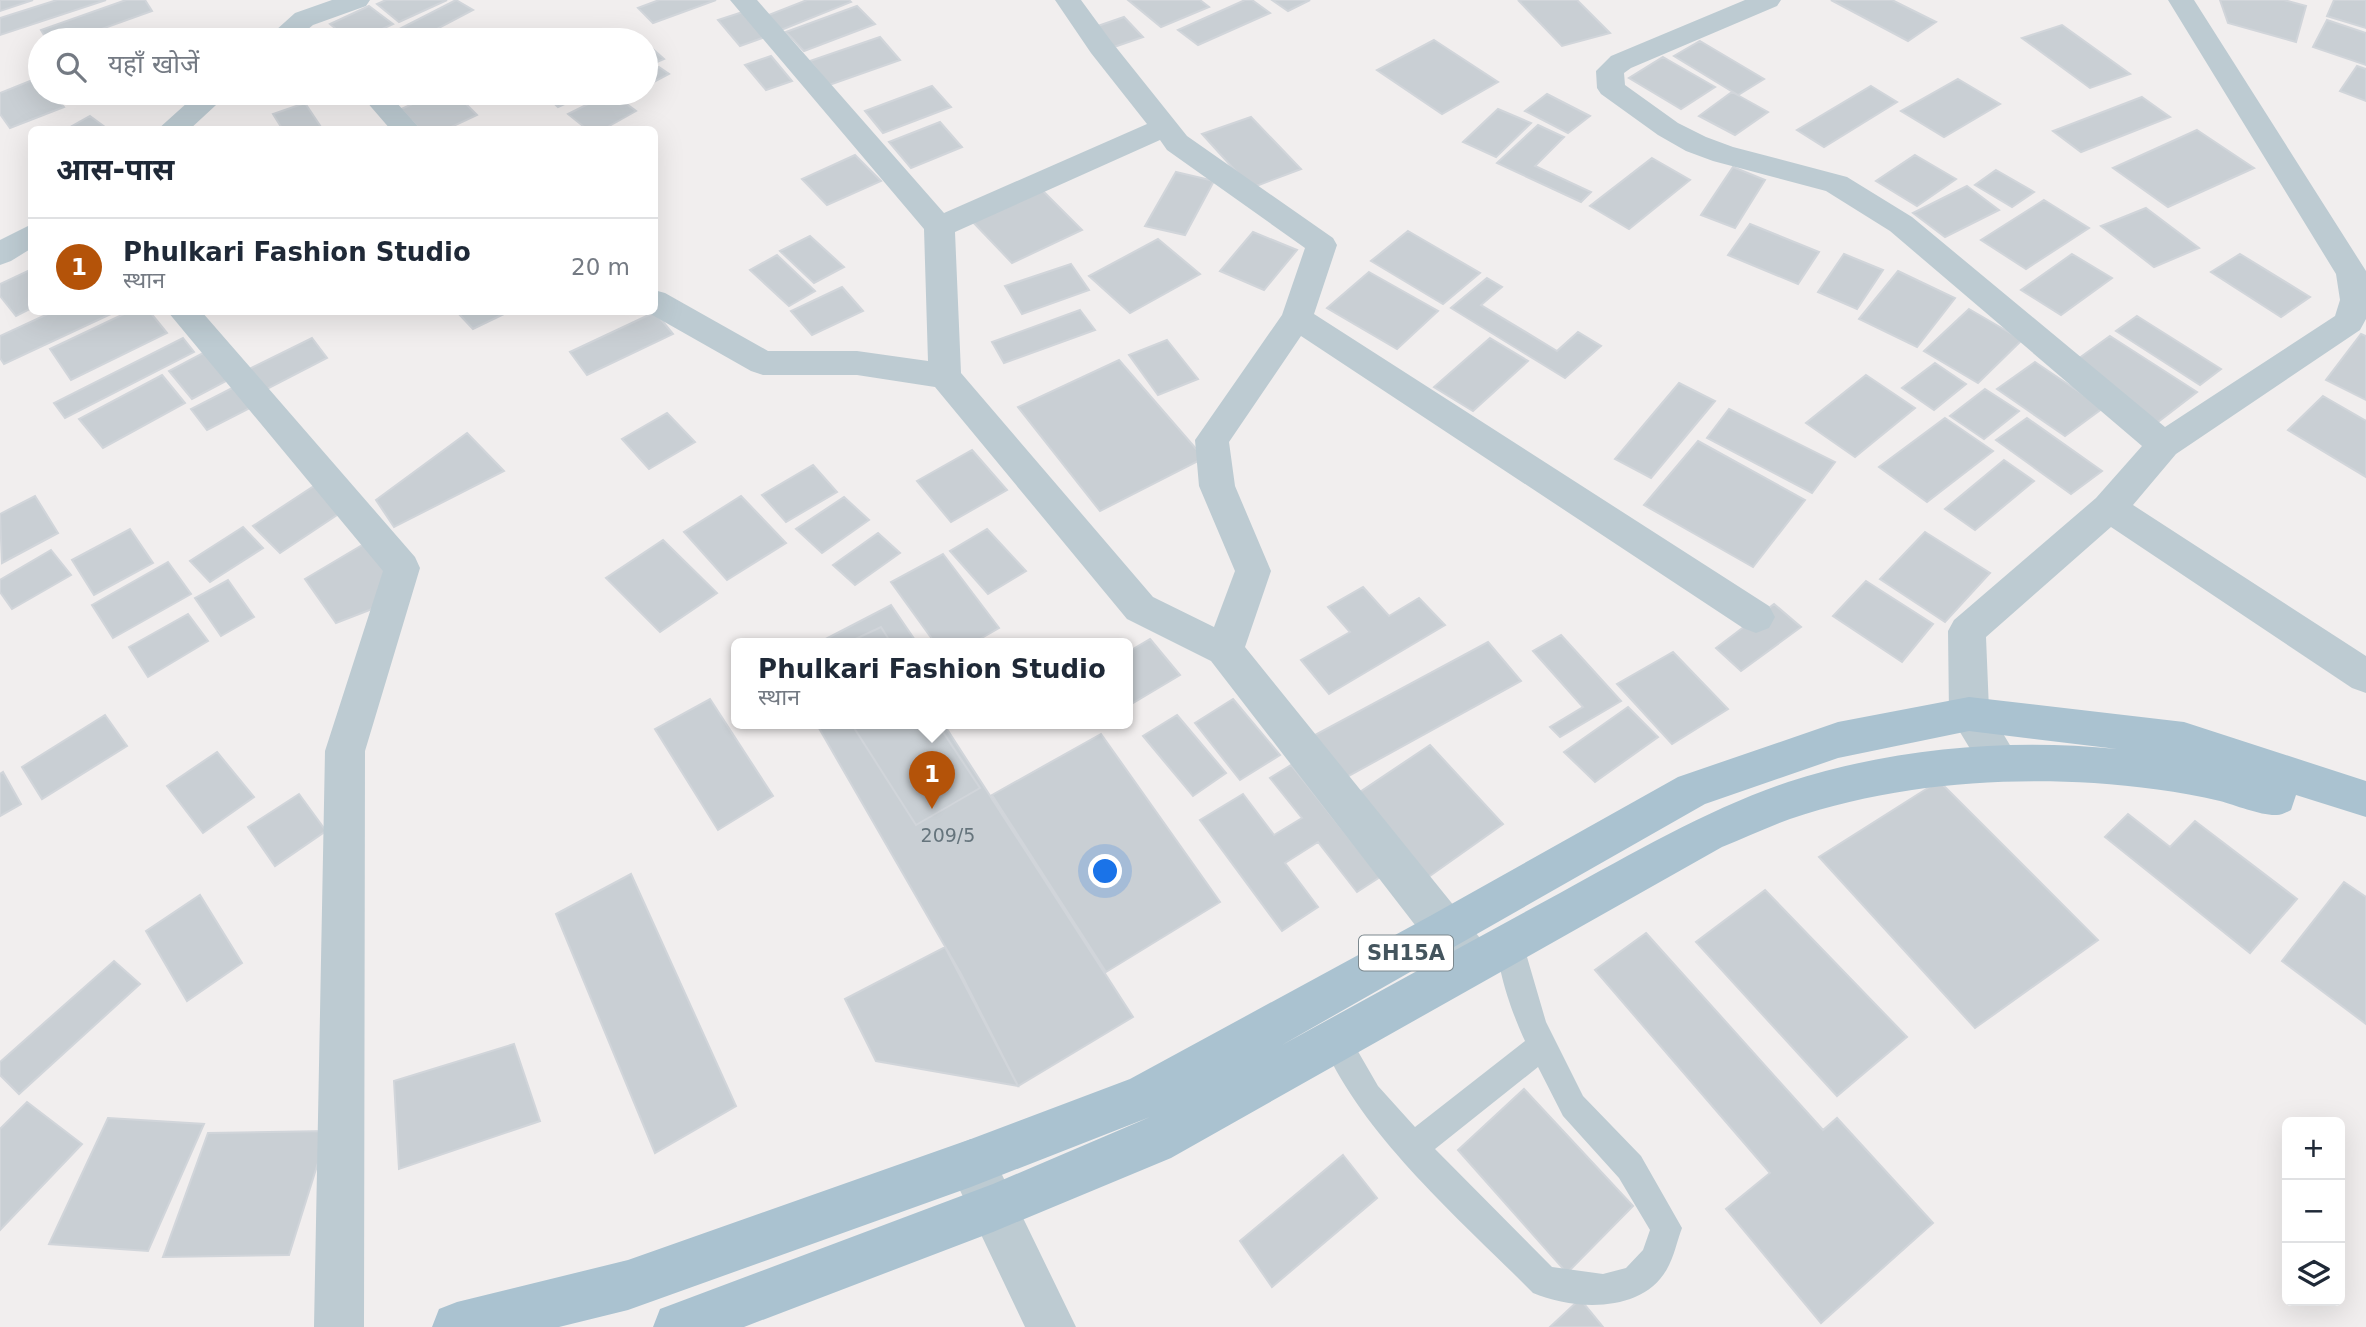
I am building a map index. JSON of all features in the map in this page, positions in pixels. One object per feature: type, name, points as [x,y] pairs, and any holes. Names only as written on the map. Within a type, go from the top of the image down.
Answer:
[{"type":"main road","name":"SH15A","points":[[678,1327],[993,1209],[1154,1141],[1335,1039],[1459,947],[1692,790],[1838,740],[1969,714],[2184,740],[2366,799]]},
{"type":"main road","name":"SH15A","points":[[457,1327],[628,1285],[971,1163],[1143,1097],[1459,947],[1510,942],[1707,834],[1791,800],[1899,773],[2000,762],[2108,765],[2223,782],[2366,824]]},
{"type":"street","points":[[293,28],[304,19],[357,0]]},
{"type":"street","points":[[743,0],[939,227],[945,376],[1140,608],[1225,649],[1459,947]]},
{"type":"street","points":[[1068,0],[1101,47],[1177,143],[1322,245],[1297,318],[1212,440],[1217,486],[1253,571],[1225,649]]},
{"type":"street","points":[[1768,0],[1621,62],[1610,71],[1608,80],[1611,88],[1668,129],[1696,144],[1723,154],[1836,184],[1901,224],[2164,445]]},
{"type":"street","points":[[2000,762],[1969,714],[1967,631],[2109,508],[2164,445],[2349,322],[2356,300],[2352,274],[2181,0]]},
{"type":"street","points":[[304,19],[312,28]]},
{"type":"street","points":[[176,126],[201,105]]},
{"type":"street","points":[[384,105],[403,126]]},
{"type":"street","points":[[939,227],[1165,127]]},
{"type":"street","points":[[0,254],[28,236]]},
{"type":"street","points":[[658,303],[763,363],[857,363],[945,376]]},
{"type":"street","points":[[187,315],[401,568],[345,751],[339,1327]]},
{"type":"street","points":[[1297,318],[1756,617]]},
{"type":"street","points":[[2109,508],[2366,676]]},
{"type":"street","points":[[971,1163],[1051,1327]]},
{"type":"lane","points":[[1335,1039],[1368,1096],[1413,1147],[1544,1282],[1604,1290],[1635,1281],[1655,1260],[1666,1228],[1630,1167],[1573,1106],[1542,1046],[1518,980],[1510,942]]},
{"type":"lane","points":[[1413,1147],[1542,1046]]},
{"type":"building","points":[[0,0],[33,0],[0,11]]},
{"type":"building","points":[[57,0],[106,0],[0,35],[0,18]]},
{"type":"building","points":[[126,0],[145,0],[152,11],[105,28],[47,28]]},
{"type":"building","points":[[386,0],[447,0],[399,22],[377,4]]},
{"type":"building","points":[[456,0],[473,10],[439,28],[401,28]]},
{"type":"building","points":[[659,0],[716,0],[653,23],[638,8]]},
{"type":"building","points":[[807,0],[851,2],[781,30],[766,16]]},
{"type":"building","points":[[1128,0],[1200,0],[1209,7],[1161,27]]},
{"type":"building","points":[[1245,0],[1252,0],[1270,13],[1198,45],[1178,30]]},
{"type":"building","points":[[1272,0],[1310,0],[1288,11]]},
{"type":"building","points":[[1577,0],[1610,33],[1562,46],[1519,1]]},
{"type":"building","points":[[1831,0],[1892,0],[1936,22],[1908,41]]},
{"type":"building","points":[[2220,0],[2284,0],[2306,6],[2296,42],[2228,23]]},
{"type":"building","points":[[2334,0],[2366,0],[2366,28],[2327,16]]},
{"type":"building","points":[[369,6],[393,24],[384,28],[335,28],[330,24]]},
{"type":"building","points":[[857,6],[875,24],[804,51],[786,32]]},
{"type":"building","points":[[746,11],[768,36],[740,46],[718,20]]},
{"type":"building","points":[[1124,17],[1143,37],[1111,48],[1092,28]]},
{"type":"building","points":[[2327,20],[2366,33],[2366,65],[2313,47]]},
{"type":"building","points":[[2062,25],[2130,74],[2090,88],[2022,38]]},
{"type":"building","points":[[880,37],[900,60],[829,85],[810,61]]},
{"type":"building","points":[[1434,40],[1498,82],[1442,114],[1377,70]]},
{"type":"building","points":[[1700,41],[1764,79],[1738,95],[1674,56]]},
{"type":"building","points":[[771,56],[792,81],[766,90],[745,65]]},
{"type":"building","points":[[1663,57],[1715,87],[1681,109],[1629,78]]},
{"type":"building","points":[[2357,66],[2366,69],[2366,101],[2340,91]]},
{"type":"building","points":[[659,67],[669,74],[658,80]]},
{"type":"building","points":[[1958,79],[2000,104],[1944,137],[1901,111]]},
{"type":"building","points":[[28,82],[28,105],[64,107],[10,128],[0,114],[0,93]]},
{"type":"building","points":[[932,86],[951,107],[883,133],[865,111]]},
{"type":"building","points":[[1871,86],[1897,102],[1824,147],[1797,130]]},
{"type":"building","points":[[1732,92],[1768,112],[1735,135],[1699,116]]},
{"type":"building","points":[[1547,94],[1590,116],[1568,133],[1525,111]]},
{"type":"building","points":[[2142,97],[2170,117],[2081,152],[2053,131]]},
{"type":"building","points":[[306,105],[320,126],[280,126],[273,114]]},
{"type":"building","points":[[410,105],[467,105],[477,115],[454,126],[416,126],[401,109]]},
{"type":"building","points":[[586,105],[628,105],[636,111],[609,126],[583,126],[568,114]]},
{"type":"building","points":[[1498,109],[1531,123],[1496,157],[1463,142]]},
{"type":"building","points":[[90,116],[104,126],[72,126]]},
{"type":"building","points":[[1251,117],[1301,169],[1251,188],[1202,134]]},
{"type":"building","points":[[940,122],[962,147],[911,168],[889,142]]},
{"type":"building","points":[[1538,125],[1564,137],[1535,166],[1591,192],[1581,202],[1497,163]]},
{"type":"building","points":[[2197,130],[2254,168],[2168,207],[2113,168]]},
{"type":"building","points":[[855,155],[881,181],[827,205],[802,179]]},
{"type":"building","points":[[1915,155],[1956,179],[1917,206],[1876,181]]},
{"type":"building","points":[[1652,158],[1690,180],[1629,229],[1590,206]]},
{"type":"building","points":[[1733,167],[1765,180],[1735,228],[1701,215]]},
{"type":"building","points":[[1996,170],[2034,192],[2012,207],[1975,185]]},
{"type":"building","points":[[1176,172],[1214,181],[1185,235],[1145,226]]},
{"type":"building","points":[[1967,186],[1999,210],[1945,237],[1913,213]]},
{"type":"building","points":[[1039,187],[1082,230],[1012,263],[970,219]]},
{"type":"building","points":[[2044,200],[2089,228],[2026,269],[1981,240]]},
{"type":"building","points":[[2146,208],[2199,248],[2154,267],[2101,226]]},
{"type":"building","points":[[1750,224],[1819,252],[1798,284],[1728,255]]},
{"type":"building","points":[[1408,231],[1480,273],[1443,304],[1371,261]]},
{"type":"building","points":[[1253,232],[1297,250],[1264,290],[1220,271]]},
{"type":"building","points":[[810,236],[844,267],[814,283],[780,251]]},
{"type":"building","points":[[1158,239],[1200,274],[1130,313],[1089,276]]},
{"type":"building","points":[[1844,254],[1883,270],[1857,309],[1818,292]]},
{"type":"building","points":[[2072,254],[2112,278],[2061,315],[2021,290]]},
{"type":"building","points":[[2240,254],[2310,297],[2281,317],[2211,272]]},
{"type":"building","points":[[777,255],[815,291],[789,306],[750,270]]},
{"type":"building","points":[[1071,264],[1089,290],[1022,314],[1005,286]]},
{"type":"building","points":[[28,271],[28,310],[16,316],[0,296],[0,284]]},
{"type":"building","points":[[1898,271],[1955,298],[1917,347],[1859,319]]},
{"type":"building","points":[[1369,272],[1438,311],[1397,349],[1327,308]]},
{"type":"building","points":[[1487,278],[1502,287],[1481,305],[1557,351],[1578,332],[1601,346],[1565,378],[1451,308]]},
{"type":"building","points":[[842,287],[863,311],[812,335],[791,311]]},
{"type":"building","points":[[1969,309],[2022,340],[1978,383],[1924,351]]},
{"type":"building","points":[[1080,310],[1095,330],[1004,363],[992,342]]},
{"type":"building","points":[[46,315],[109,315],[4,364],[0,358],[0,336]]},
{"type":"building","points":[[122,315],[152,315],[167,333],[71,380],[50,349]]},
{"type":"building","points":[[460,315],[502,315],[473,329]]},
{"type":"building","points":[[649,315],[657,315],[673,334],[587,375],[570,352]]},
{"type":"building","points":[[2137,316],[2221,369],[2200,385],[2116,331]]},
{"type":"building","points":[[2361,334],[2366,336],[2366,400],[2326,380]]},
{"type":"building","points":[[2110,336],[2197,392],[2158,422],[2071,364]]},
{"type":"building","points":[[183,338],[194,352],[65,418],[54,403]]},
{"type":"building","points":[[312,338],[327,358],[265,390],[249,369]]},
{"type":"building","points":[[1490,338],[1528,361],[1473,411],[1434,387]]},
{"type":"building","points":[[1167,340],[1198,379],[1158,395],[1129,355]]},
{"type":"building","points":[[205,352],[228,380],[192,399],[169,371]]},
{"type":"building","points":[[1119,360],[1204,458],[1100,511],[1018,407]]},
{"type":"building","points":[[2035,362],[2103,408],[2065,436],[1997,389]]},
{"type":"building","points":[[1935,363],[1966,384],[1934,410],[1902,388]]},
{"type":"building","points":[[162,375],[185,403],[103,448],[79,419]]},
{"type":"building","points":[[1866,375],[1915,408],[1855,457],[1806,423]]},
{"type":"building","points":[[1679,383],[1715,401],[1651,478],[1615,459]]},
{"type":"building","points":[[236,386],[252,407],[207,430],[191,409]]},
{"type":"building","points":[[1985,389],[2019,411],[1984,439],[1950,416]]},
{"type":"building","points":[[2323,396],[2366,421],[2366,477],[2288,430]]},
{"type":"building","points":[[1729,409],[1835,462],[1812,493],[1707,438]]},
{"type":"building","points":[[667,413],[695,442],[649,469],[622,439]]},
{"type":"building","points":[[1945,418],[1993,451],[1927,502],[1879,467]]},
{"type":"building","points":[[2027,418],[2102,471],[2071,494],[1996,440]]},
{"type":"building","points":[[467,433],[504,471],[394,527],[376,500]]},
{"type":"building","points":[[1698,441],[1805,500],[1753,567],[1644,505]]},
{"type":"building","points":[[972,450],[1007,490],[951,522],[917,481]]},
{"type":"building","points":[[2004,460],[2034,481],[1975,530],[1945,509]]},
{"type":"building","points":[[813,465],[837,492],[786,522],[762,495]]},
{"type":"building","points":[[320,482],[349,507],[280,553],[253,526]]},
{"type":"building","points":[[35,496],[58,533],[2,563],[0,514]]},
{"type":"building","points":[[741,496],[786,543],[727,580],[684,532]]},
{"type":"building","points":[[844,497],[869,520],[822,553],[796,529]]},
{"type":"building","points":[[243,527],[263,548],[210,582],[190,561]]},
{"type":"building","points":[[130,529],[153,563],[94,595],[72,560]]},
{"type":"building","points":[[987,529],[1026,571],[988,594],[950,551]]},
{"type":"building","points":[[1925,532],[1990,573],[1945,622],[1880,579]]},
{"type":"building","points":[[878,533],[900,553],[855,585],[833,565]]},
{"type":"building","points":[[663,540],[717,593],[660,632],[606,578]]},
{"type":"building","points":[[369,541],[389,566],[385,604],[336,623],[305,579]]},
{"type":"building","points":[[51,550],[71,575],[12,609],[0,592],[0,580]]},
{"type":"building","points":[[943,554],[999,628],[982,638],[931,638],[891,582]]},
{"type":"building","points":[[168,562],[191,594],[113,638],[92,605]]},
{"type":"building","points":[[228,580],[254,617],[221,636],[195,598]]},
{"type":"building","points":[[1866,581],[1933,624],[1902,662],[1833,616]]},
{"type":"building","points":[[1363,587],[1389,616],[1419,598],[1445,625],[1329,694],[1301,660],[1350,632],[1328,607]]},
{"type":"building","points":[[1774,604],[1801,627],[1741,671],[1716,648]]},
{"type":"building","points":[[891,605],[914,638],[828,638]]},
{"type":"building","points":[[188,614],[208,641],[148,677],[129,647]]},
{"type":"building","points":[[881,627],[888,638],[858,638]]},
{"type":"building","points":[[1561,635],[1621,701],[1560,737],[1550,727],[1583,707],[1533,651]]},
{"type":"building","points":[[1150,639],[1180,675],[1133,703],[1133,649]]},
{"type":"building","points":[[1488,642],[1521,681],[1345,778],[1313,736]]},
{"type":"building","points":[[1673,652],[1728,709],[1672,744],[1617,684]]},
{"type":"building","points":[[710,699],[773,796],[718,830],[655,729]]},
{"type":"building","points":[[1233,699],[1280,755],[1240,780],[1195,723]]},
{"type":"building","points":[[1628,707],[1658,737],[1595,782],[1564,752]]},
{"type":"building","points":[[105,715],[127,746],[42,799],[22,767]]},
{"type":"building","points":[[1177,715],[1226,773],[1193,796],[1143,736]]},
{"type":"building","points":[[819,729],[947,729],[1133,1017],[1018,1086],[961,974]]},
{"type":"building","points":[[855,729],[941,729],[980,788],[916,825]]},
{"type":"building","points":[[1101,734],[1220,902],[1106,972],[992,795]]},
{"type":"building","points":[[1430,745],[1503,824],[1420,883],[1348,800]]},
{"type":"building","points":[[217,752],[254,797],[203,833],[167,786]]},
{"type":"building","points":[[1291,765],[1380,877],[1357,892],[1318,842],[1285,863],[1318,907],[1282,931],[1200,820],[1243,794],[1274,835],[1302,818],[1270,778]]},
{"type":"building","points":[[3,772],[21,804],[0,816],[0,774]]},
{"type":"building","points":[[1939,781],[2098,940],[1975,1028],[1819,857]]},
{"type":"building","points":[[299,794],[326,831],[275,866],[248,827]]},
{"type":"building","points":[[2128,814],[2170,847],[2195,821],[2297,899],[2250,953],[2105,837]]},
{"type":"building","points":[[631,874],[736,1106],[655,1153],[556,914]]},
{"type":"building","points":[[2344,882],[2366,897],[2366,1024],[2282,961]]},
{"type":"building","points":[[1765,890],[1907,1037],[1837,1096],[1696,942]]},
{"type":"building","points":[[200,895],[242,963],[187,1001],[146,931]]},
{"type":"building","points":[[1646,933],[1823,1130],[1837,1118],[1933,1223],[1821,1323],[1726,1209],[1770,1173],[1595,970]]},
{"type":"building","points":[[945,947],[1018,1086],[876,1061],[845,999]]},
{"type":"building","points":[[114,961],[140,984],[19,1094],[0,1075],[0,1062]]},
{"type":"building","points":[[514,1044],[540,1121],[399,1169],[394,1081]]},
{"type":"building","points":[[1524,1089],[1633,1206],[1567,1273],[1458,1150]]},
{"type":"building","points":[[27,1102],[82,1144],[0,1230],[0,1129]]},
{"type":"building","points":[[108,1118],[204,1124],[148,1251],[49,1244]]},
{"type":"building","points":[[328,1131],[289,1255],[163,1257],[208,1133]]},
{"type":"building","points":[[1343,1155],[1377,1198],[1272,1287],[1240,1241]]},
{"type":"building","points":[[1580,1299],[1603,1327],[1550,1327]]},
{"type":"place","name":"Phulkari Fashion Studio","points":[[932,809]]}]
